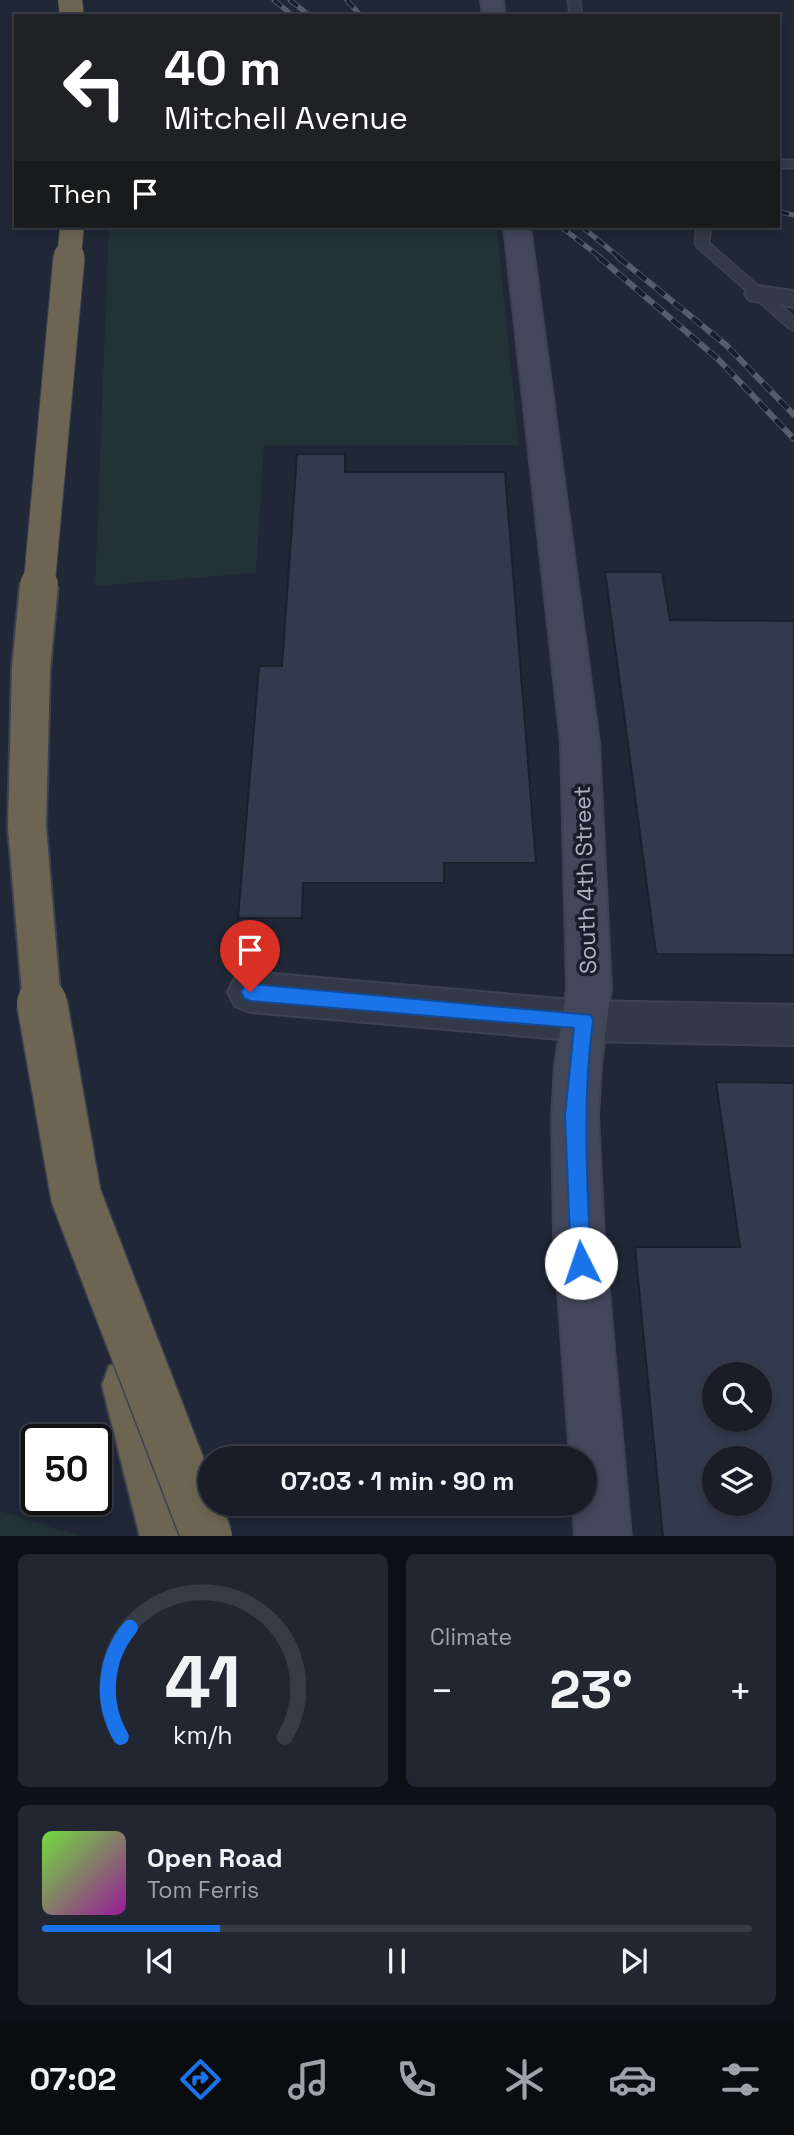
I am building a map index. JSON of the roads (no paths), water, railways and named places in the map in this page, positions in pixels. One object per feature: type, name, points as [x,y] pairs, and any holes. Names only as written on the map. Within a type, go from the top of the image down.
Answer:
[{"type":"highway","points":[[71,228],[29,668],[29,824],[39,972],[76,1191],[168,1536]]},
{"type":"highway","points":[[71,228],[31,668],[27,827],[39,987],[76,1196],[207,1536]]},
{"type":"main road","name":"South 4th Street","points":[[517,228],[580,743],[589,989],[578,1065],[575,1116],[579,1236],[603,1536]]},
{"type":"street","points":[[759,294],[794,299]]},
{"type":"street","points":[[250,992],[584,1021],[794,1025]]},
{"type":"lane","points":[[704,228],[702,244],[794,326]]},
{"type":"railway","points":[[274,0],[291,14]]},
{"type":"railway","points":[[290,0],[308,14]]},
{"type":"railway","points":[[347,0],[359,14]]},
{"type":"railway","points":[[780,212],[794,215]]},
{"type":"railway","points":[[563,228],[601,258]]},
{"type":"railway","points":[[583,228],[620,258]]},
{"type":"railway","points":[[599,257],[718,359],[794,439]]},
{"type":"railway","points":[[618,257],[726,345],[794,415]]}]
